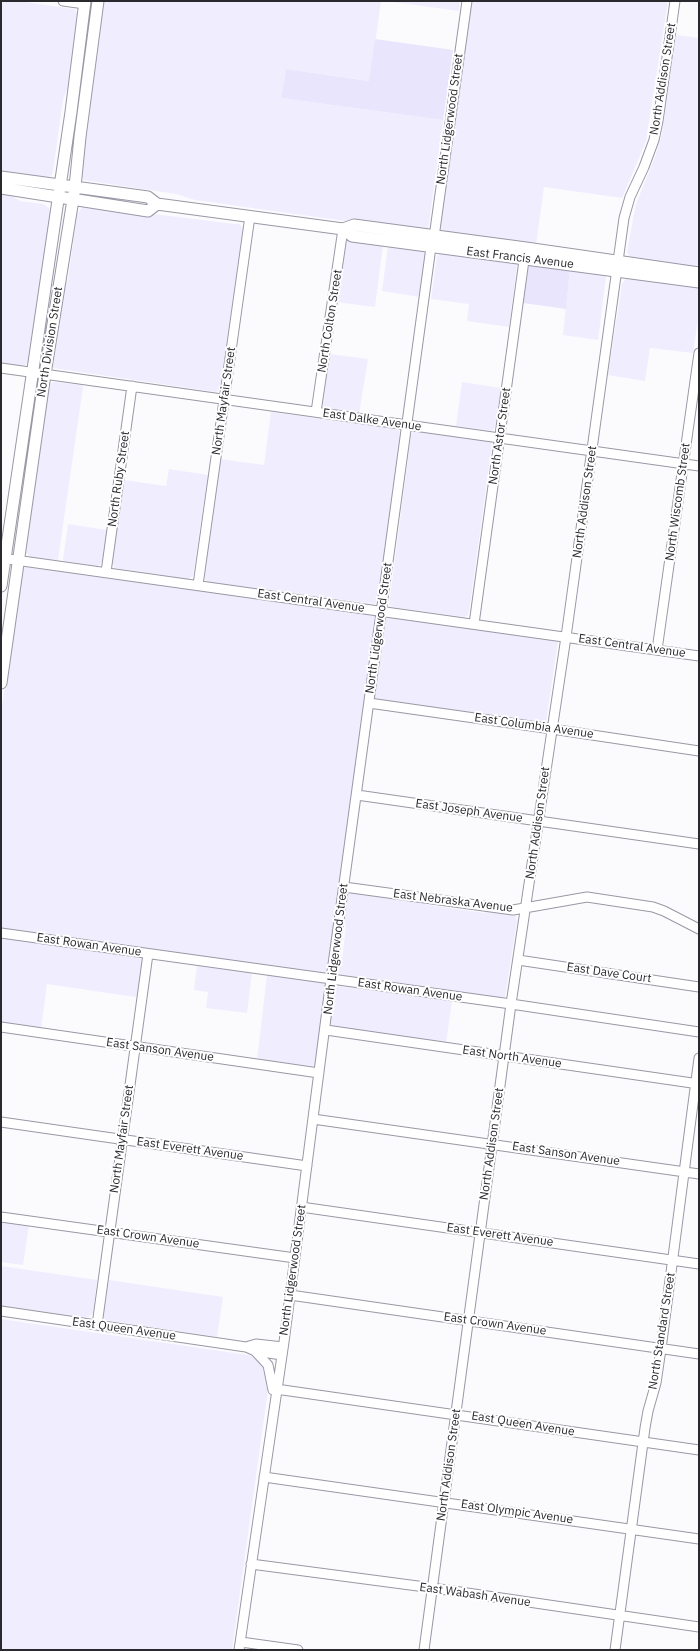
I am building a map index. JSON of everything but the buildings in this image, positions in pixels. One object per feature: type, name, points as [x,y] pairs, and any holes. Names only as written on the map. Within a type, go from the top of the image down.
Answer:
[{"type":"main road","name":"North Division Street","points":[[1,683],[4,636],[18,560],[45,374],[75,187],[98,1]]},
{"type":"main road","points":[[85,2],[90,9],[89,24],[94,33]]},
{"type":"main road","name":"North Division Street","points":[[1,586],[3,558],[58,197],[85,2]]},
{"type":"main road","name":"East Francis Avenue","points":[[1,177],[148,197],[157,204],[343,229],[354,225],[439,243],[468,241],[525,253]]},
{"type":"main road","name":"East Francis Avenue","points":[[1,188],[148,211],[157,204]]},
{"type":"main road","name":"East Francis Avenue","points":[[343,229],[352,236],[404,244],[433,242],[618,266],[699,273]]},
{"type":"main road","name":"East Francis Avenue","points":[[618,266],[699,282]]},
{"type":"street","points":[[63,1],[85,2]]},
{"type":"street","name":"North Lidgerwood Street","points":[[240,1646],[290,1295],[326,1030],[331,979],[467,1]]},
{"type":"street","name":"North Addison Street","points":[[424,1650],[511,1004],[566,637],[624,218],[630,197],[644,167],[654,140],[658,121],[674,1]]},
{"type":"street","name":"North Mayfair Street","points":[[198,585],[250,216]]},
{"type":"street","name":"North Colton Street","points":[[316,412],[343,229]]},
{"type":"street","name":"North Astor Street","points":[[474,624],[525,253]]},
{"type":"street","name":"North Wiscomb Street","points":[[657,650],[699,353]]},
{"type":"street","name":"East Dalke Avenue","points":[[1,368],[699,466]]},
{"type":"street","name":"North Ruby Street","points":[[106,572],[132,386]]},
{"type":"street","name":"East Central Avenue","points":[[3,558],[699,656]]},
{"type":"street","name":"East Columbia Avenue","points":[[369,703],[552,728],[699,751]]},
{"type":"street","name":"East Joseph Avenue","points":[[357,795],[699,844]]},
{"type":"street","name":"East Nebraska Avenue","points":[[344,886],[513,910],[587,897],[653,907],[699,929]]},
{"type":"street","name":"East Rowan Avenue","points":[[1,933],[511,1004],[699,1032]]},
{"type":"street","name":"North Mayfair Street","points":[[97,1325],[148,954]]},
{"type":"street","name":"East Dave Court","points":[[518,960],[699,987]]},
{"type":"street","name":"East Sanson Avenue","points":[[1,1027],[319,1073]]},
{"type":"street","name":"East North Avenue","points":[[326,1030],[697,1084]]},
{"type":"street","name":"North Standard Street","points":[[616,1650],[643,1443],[648,1411],[656,1383],[661,1349],[697,1084],[699,1058]]},
{"type":"street","name":"East Sanson Avenue","points":[[313,1119],[699,1174]]},
{"type":"street","name":"East Everett Avenue","points":[[1,1122],[307,1166]]},
{"type":"street","name":"East Everett Avenue","points":[[302,1207],[699,1264]]},
{"type":"street","name":"East Crown Avenue","points":[[1,1217],[295,1258]]},
{"type":"street","name":"East Crown Avenue","points":[[290,1295],[699,1354]]},
{"type":"street","name":"East Queen Avenue","points":[[1,1311],[246,1347],[255,1351],[282,1351]]},
{"type":"street","name":"East Queen Avenue","points":[[246,1347],[256,1344],[282,1351]]},
{"type":"street","points":[[255,1351],[268,1365],[274,1399]]},
{"type":"street","name":"East Queen Avenue","points":[[276,1389],[699,1450]]},
{"type":"street","name":"East Olympic Avenue","points":[[264,1477],[699,1539]]},
{"type":"street","name":"East Wabash Avenue","points":[[251,1564],[432,1588],[699,1627]]},
{"type":"street","points":[[240,1646],[298,1650]]},
{"type":"shaded area","points":[[3,1],[17,1],[74,9],[78,14],[68,86],[63,100],[53,171],[51,176],[46,179],[1,173],[1,7]]},
{"type":"shaded area","points":[[103,1],[381,1],[370,81],[286,69],[281,98],[443,120],[428,231],[424,232],[195,200],[176,194],[83,180],[80,170]]},
{"type":"shaded area","points":[[386,1],[460,1],[459,11]]},
{"type":"shaded area","points":[[472,1],[668,1],[646,141],[622,198],[544,187],[536,245],[441,232],[440,230]]},
{"type":"shaded area","points":[[676,35],[699,38],[699,269],[633,259],[629,256],[627,251],[636,204],[655,157],[662,134]]},
{"type":"shaded area","points":[[375,39],[453,50],[443,120],[281,98],[286,69],[369,81]]},
{"type":"shaded area","points":[[1,194],[12,196],[20,201],[43,204],[49,208],[51,214],[29,363],[23,366],[1,363]]},
{"type":"shaded area","points":[[88,206],[239,224],[243,228],[219,390],[216,392],[53,368],[52,362],[62,295],[68,279],[77,215],[82,207]]},
{"type":"shaded area","points":[[348,240],[383,245],[375,307],[336,302],[344,243]]},
{"type":"shaded area","points":[[388,246],[421,250],[425,253],[420,297],[382,291]]},
{"type":"shaded area","points":[[440,253],[516,262],[517,264],[509,327],[467,321],[469,304],[431,299],[437,256]]},
{"type":"shaded area","points":[[529,265],[570,268],[566,309],[523,303]]},
{"type":"shaded area","points":[[570,268],[603,273],[606,277],[598,340],[563,335]]},
{"type":"shaded area","points":[[627,277],[699,286],[699,312],[693,353],[650,348],[645,381],[608,375],[622,284]]},
{"type":"shaded area","points":[[329,354],[368,359],[359,414],[325,409],[322,406]]},
{"type":"shaded area","points":[[54,382],[81,385],[83,387],[58,560],[30,557],[24,550],[49,384]]},
{"type":"shaded area","points":[[462,382],[501,388],[495,427],[492,431],[456,426]]},
{"type":"shaded area","points":[[271,412],[397,429],[400,432],[378,599],[375,604],[208,582],[205,579],[204,577],[220,459],[264,465]]},
{"type":"shaded area","points":[[418,431],[490,442],[492,445],[469,612],[467,616],[464,617],[392,607],[389,605],[411,436],[413,432]]},
{"type":"shaded area","points":[[169,469],[208,475],[193,576],[188,579],[115,568],[112,563],[124,480],[166,486]]},
{"type":"shaded area","points":[[68,524],[107,530],[100,565],[97,566],[64,561],[63,559]]},
{"type":"shaded area","points":[[25,567],[555,640],[558,643],[546,722],[541,723],[364,699],[328,970],[326,973],[1,928],[1,714],[20,575]]},
{"type":"shaded area","points":[[351,892],[424,903],[428,905],[484,913],[490,911],[516,916],[517,921],[505,997],[500,998],[339,975],[337,968],[342,960],[346,926],[344,918],[347,895]]},
{"type":"shaded area","points":[[1,938],[139,957],[142,962],[137,996],[135,997],[47,984],[41,1029],[1,1023]]},
{"type":"shaded area","points":[[197,966],[252,973],[247,1013],[206,1008],[208,992],[194,990]]},
{"type":"shaded area","points":[[267,975],[322,983],[326,986],[316,1064],[314,1066],[257,1060]]},
{"type":"shaded area","points":[[338,986],[452,1001],[446,1043],[332,1026],[330,1023],[335,989]]},
{"type":"shaded area","points":[[1,1221],[29,1225],[23,1265],[1,1262]]},
{"type":"shaded area","points":[[1,1266],[97,1280],[93,1313],[85,1318],[1,1306]]},
{"type":"shaded area","points":[[109,1280],[223,1297],[217,1337],[105,1320],[103,1315]]},
{"type":"shaded area","points":[[1,1319],[248,1355],[265,1363],[269,1382],[232,1650],[1,1650]]}]
